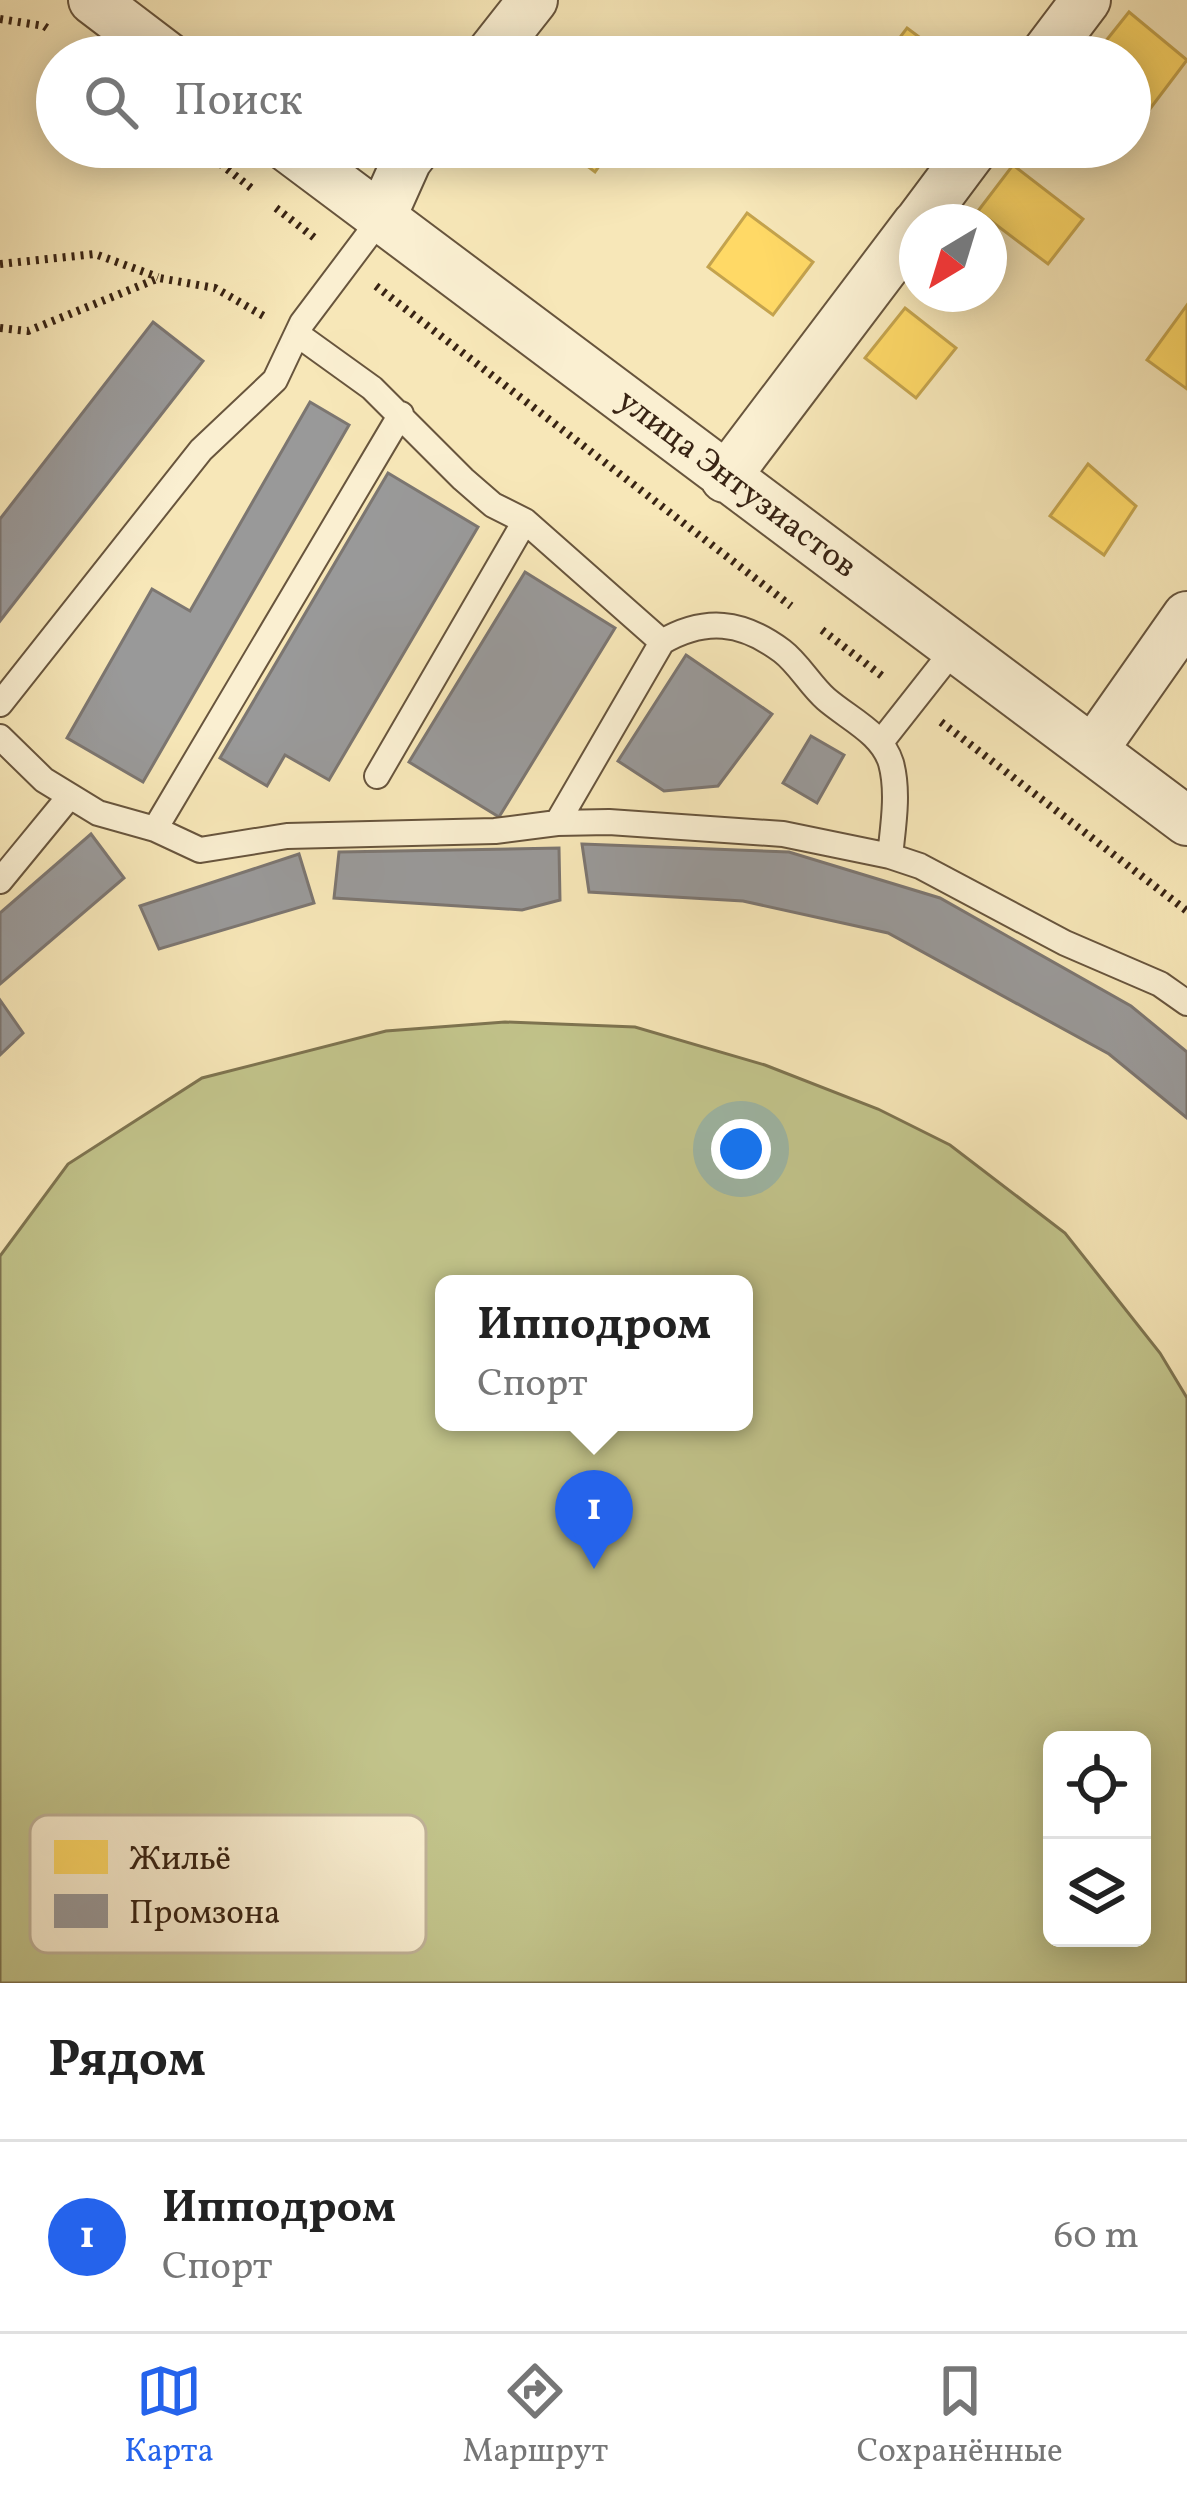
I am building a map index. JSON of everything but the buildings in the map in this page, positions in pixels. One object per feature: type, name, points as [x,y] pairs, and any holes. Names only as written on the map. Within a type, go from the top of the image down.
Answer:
[{"type":"street","points":[[93,0],[140,36]]},
{"type":"street","points":[[505,36],[533,0]]},
{"type":"street","points":[[1059,36],[1086,0]]},
{"type":"street","name":"улица Энтузиастов","points":[[315,168],[1187,821]]},
{"type":"street","points":[[381,218],[403,168]]},
{"type":"street","points":[[932,204],[959,168]]},
{"type":"street","points":[[725,478],[899,248]]},
{"type":"street","points":[[1093,750],[1187,616]]},
{"type":"lane","points":[[0,704],[201,450],[275,380],[297,334],[381,218]]},
{"type":"lane","points":[[297,334],[372,388],[463,479],[493,505],[525,521],[662,642]]},
{"type":"lane","points":[[155,829],[400,414]]},
{"type":"lane","points":[[377,776],[525,521]]},
{"type":"lane","points":[[556,823],[662,642],[688,627],[716,624],[746,632],[783,652],[824,697],[881,742],[891,764],[895,794],[890,856]]},
{"type":"lane","points":[[881,742],[955,647]]},
{"type":"lane","points":[[0,736],[44,780],[98,813],[155,829],[200,850],[287,836],[608,822],[783,834],[890,856],[920,866],[1065,944],[1160,984],[1187,1003]]},
{"type":"lane","points":[[0,881],[69,796]]},
{"type":"path","points":[[0,19],[44,26],[57,36]]},
{"type":"path","points":[[226,168],[800,613]]},
{"type":"path","points":[[0,264],[95,254],[159,278],[215,288],[297,334]]},
{"type":"path","points":[[0,328],[28,331],[159,278]]},
{"type":"path","points":[[819,628],[1187,911]]},
{"type":"green space","points":[[505,1022],[635,1027],[765,1065],[878,1109],[950,1145],[1065,1233],[1160,1353],[1187,1398],[1187,1983],[0,1983],[0,1256],[68,1164],[202,1078],[386,1031]]},
{"type":"place","name":"Ипподром","points":[[594,1569]]}]
